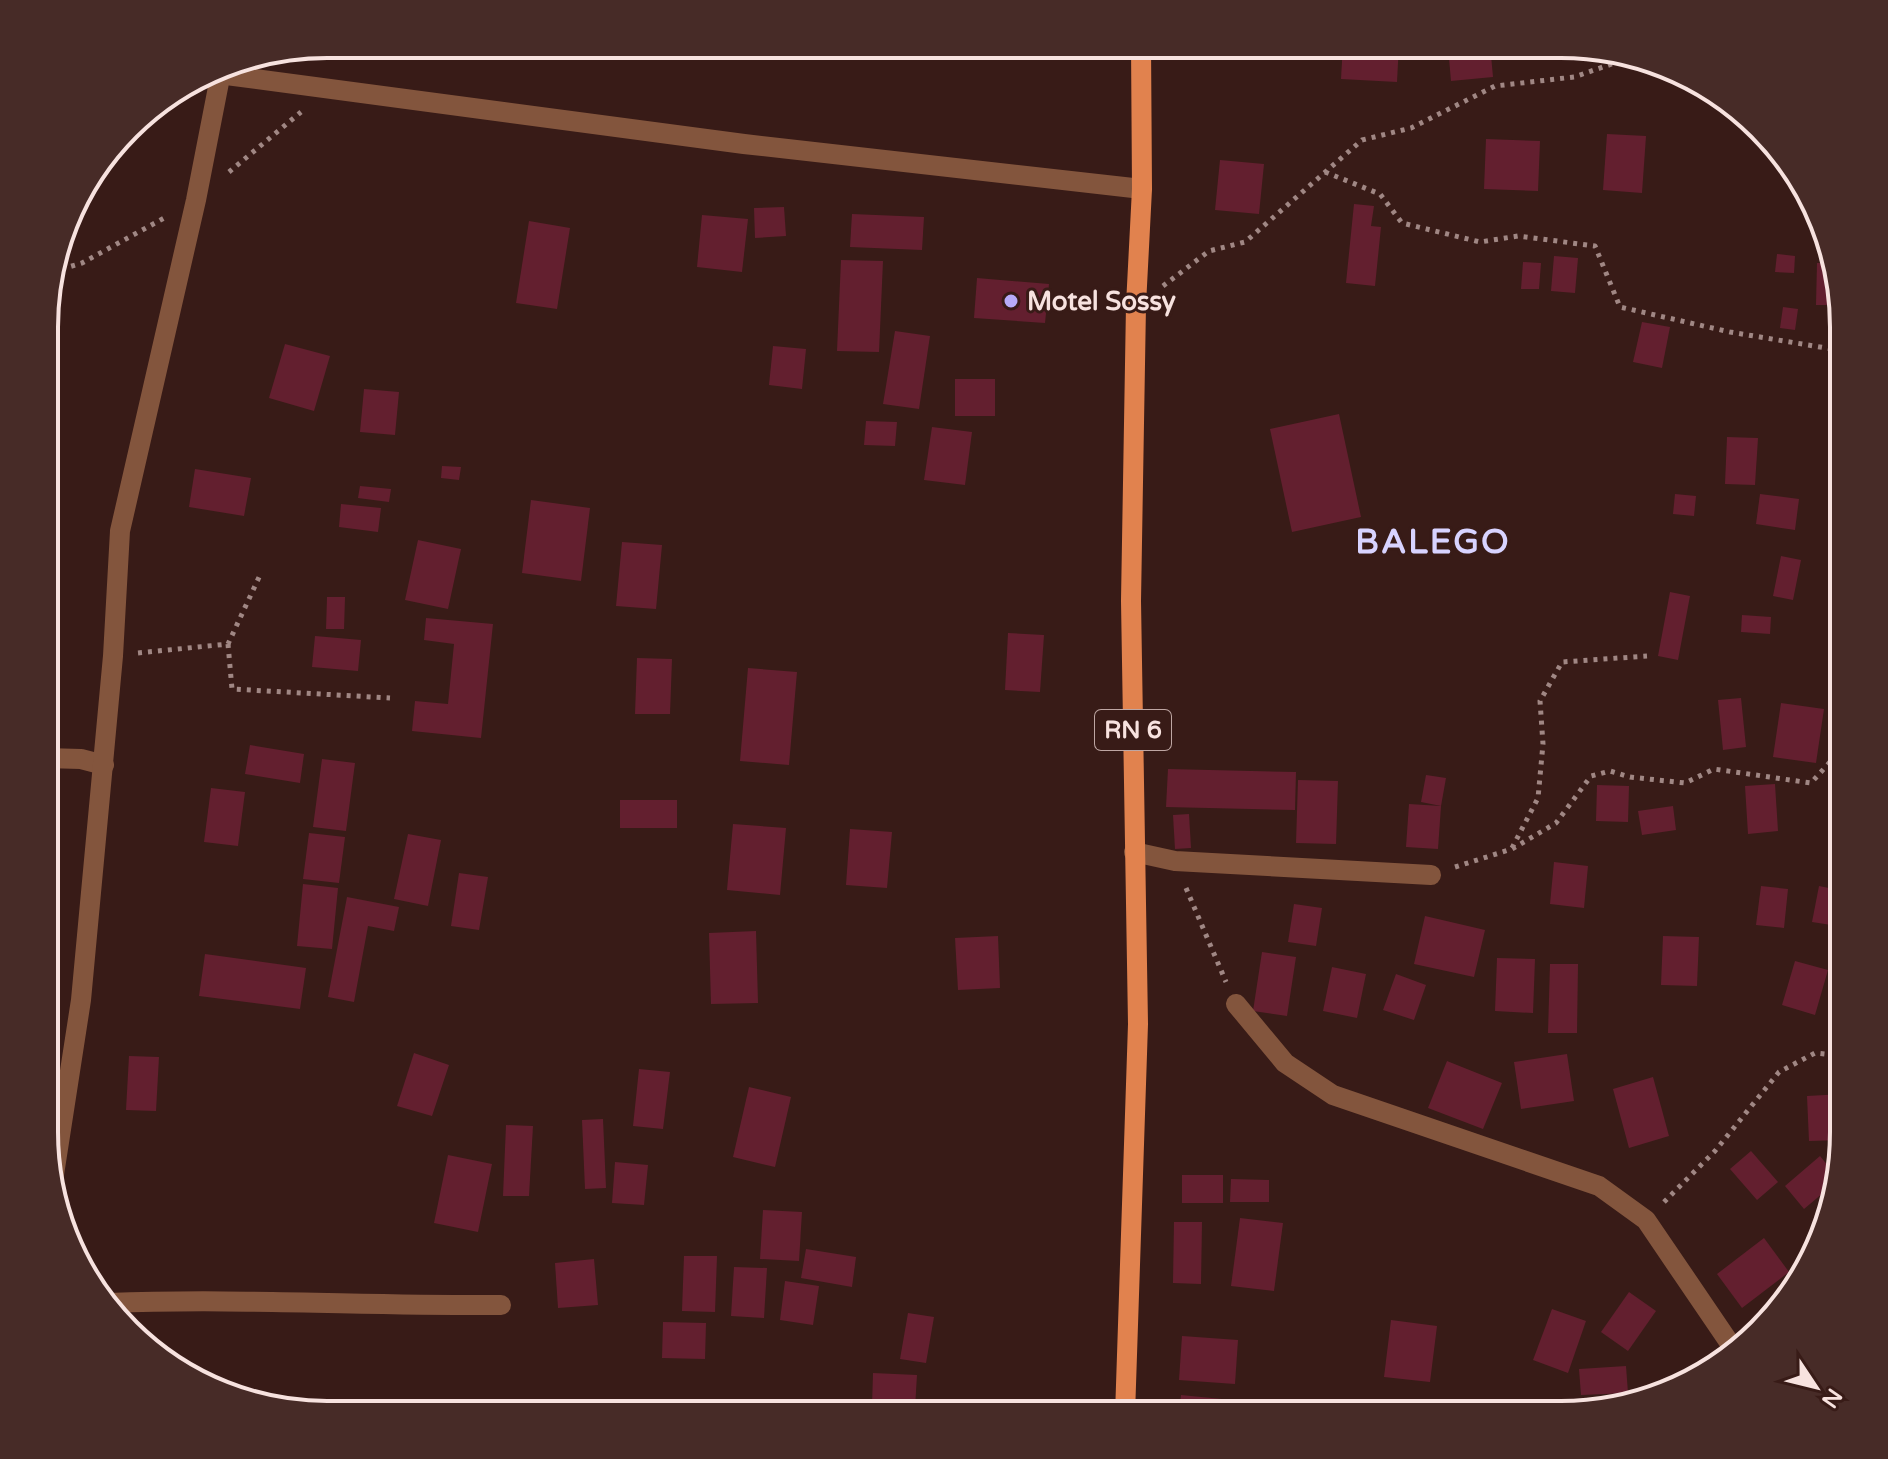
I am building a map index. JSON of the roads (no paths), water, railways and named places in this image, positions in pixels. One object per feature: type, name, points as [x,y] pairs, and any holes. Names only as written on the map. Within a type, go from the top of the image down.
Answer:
[{"type":"main road","name":"RN 6","points":[[1125,1401],[1138,1024],[1131,601],[1136,305],[1142,189],[1141,59]]},
{"type":"street","points":[[235,74],[744,144],[1142,189]]},
{"type":"street","points":[[59,1142],[81,1000],[104,765],[120,531],[196,200],[216,82]]},
{"type":"street","points":[[59,758],[81,759],[104,765]]},
{"type":"street","points":[[1134,852],[1175,861],[1431,875]]},
{"type":"street","points":[[1236,1004],[1285,1063],[1333,1095],[1599,1186],[1646,1220],[1729,1342]]},
{"type":"street","points":[[120,1303],[501,1305]]},
{"type":"place","name":"Motel Sossy","points":[[1011,301]]},
{"type":"district","name":"BALEGO","points":[[1433,541]]}]
